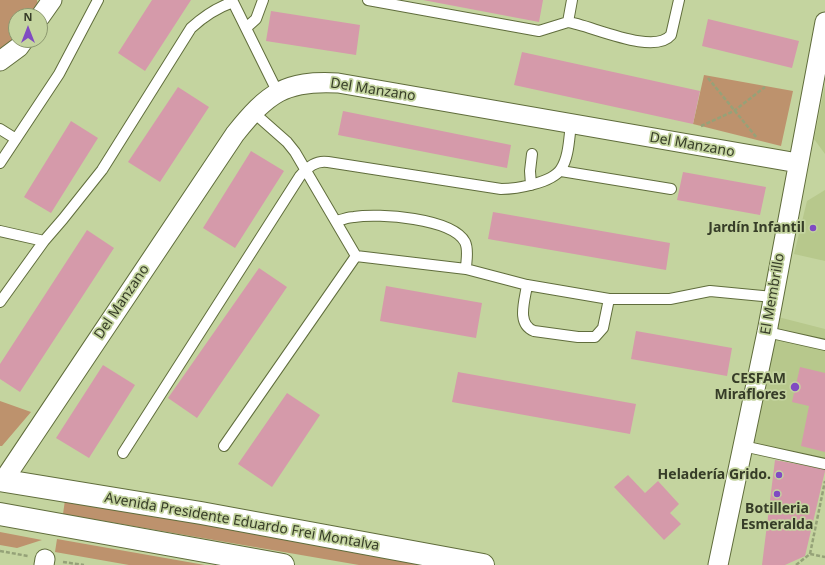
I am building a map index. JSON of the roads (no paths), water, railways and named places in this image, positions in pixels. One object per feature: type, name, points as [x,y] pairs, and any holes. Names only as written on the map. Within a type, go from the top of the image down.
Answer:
[{"type":"main road","name":"Avenida Presidente Eduardo Frei Montalva","points":[[2,481],[201,513],[483,565]]},
{"type":"main road","points":[[0,514],[283,565]]},
{"type":"street","name":"El Membrillo","points":[[718,565],[767,332],[825,22]]},
{"type":"street","points":[[0,61],[18,48]]},
{"type":"street","name":"Del Manzano","points":[[2,481],[235,134],[266,99],[297,85],[317,82],[338,83],[798,163]]},
{"type":"lane","points":[[0,163],[60,74],[98,0]]},
{"type":"lane","points":[[246,28],[256,19],[263,0]]},
{"type":"lane","points":[[368,0],[539,31],[568,22],[576,23],[613,36],[638,40],[663,41],[671,35],[679,0]]},
{"type":"lane","points":[[568,22],[572,0]]},
{"type":"lane","points":[[0,302],[44,241],[102,170],[191,28],[202,18],[218,7],[232,1],[278,93]]},
{"type":"lane","points":[[253,112],[287,142],[306,169],[356,256]]},
{"type":"lane","points":[[561,171],[565,161],[572,124]]},
{"type":"lane","points":[[0,130],[16,139]]},
{"type":"lane","points":[[531,185],[530,171],[532,154]]},
{"type":"lane","points":[[123,453],[306,169],[323,161],[501,189],[531,185],[561,171],[671,189]]},
{"type":"lane","points":[[336,221],[354,217],[370,216],[401,218],[441,224],[457,232],[465,243],[467,253],[466,269]]},
{"type":"lane","points":[[0,231],[44,241]]},
{"type":"lane","points":[[356,256],[466,269],[527,285],[609,298],[670,299],[710,291],[773,297]]},
{"type":"lane","points":[[224,446],[356,256]]},
{"type":"lane","points":[[527,285],[523,320],[528,329],[534,331],[578,337],[595,336],[599,334],[603,328],[609,298]]},
{"type":"lane","points":[[767,332],[825,345]]},
{"type":"lane","points":[[743,446],[825,464]]},
{"type":"place","name":"Jardín Infantil","points":[[813,228]]},
{"type":"place","name":"CESFAM Miraflores","points":[[795,387]]},
{"type":"place","name":"Heladería Grido.","points":[[779,475]]},
{"type":"place","name":"Botilleria Esmeralda","points":[[777,494]]}]
